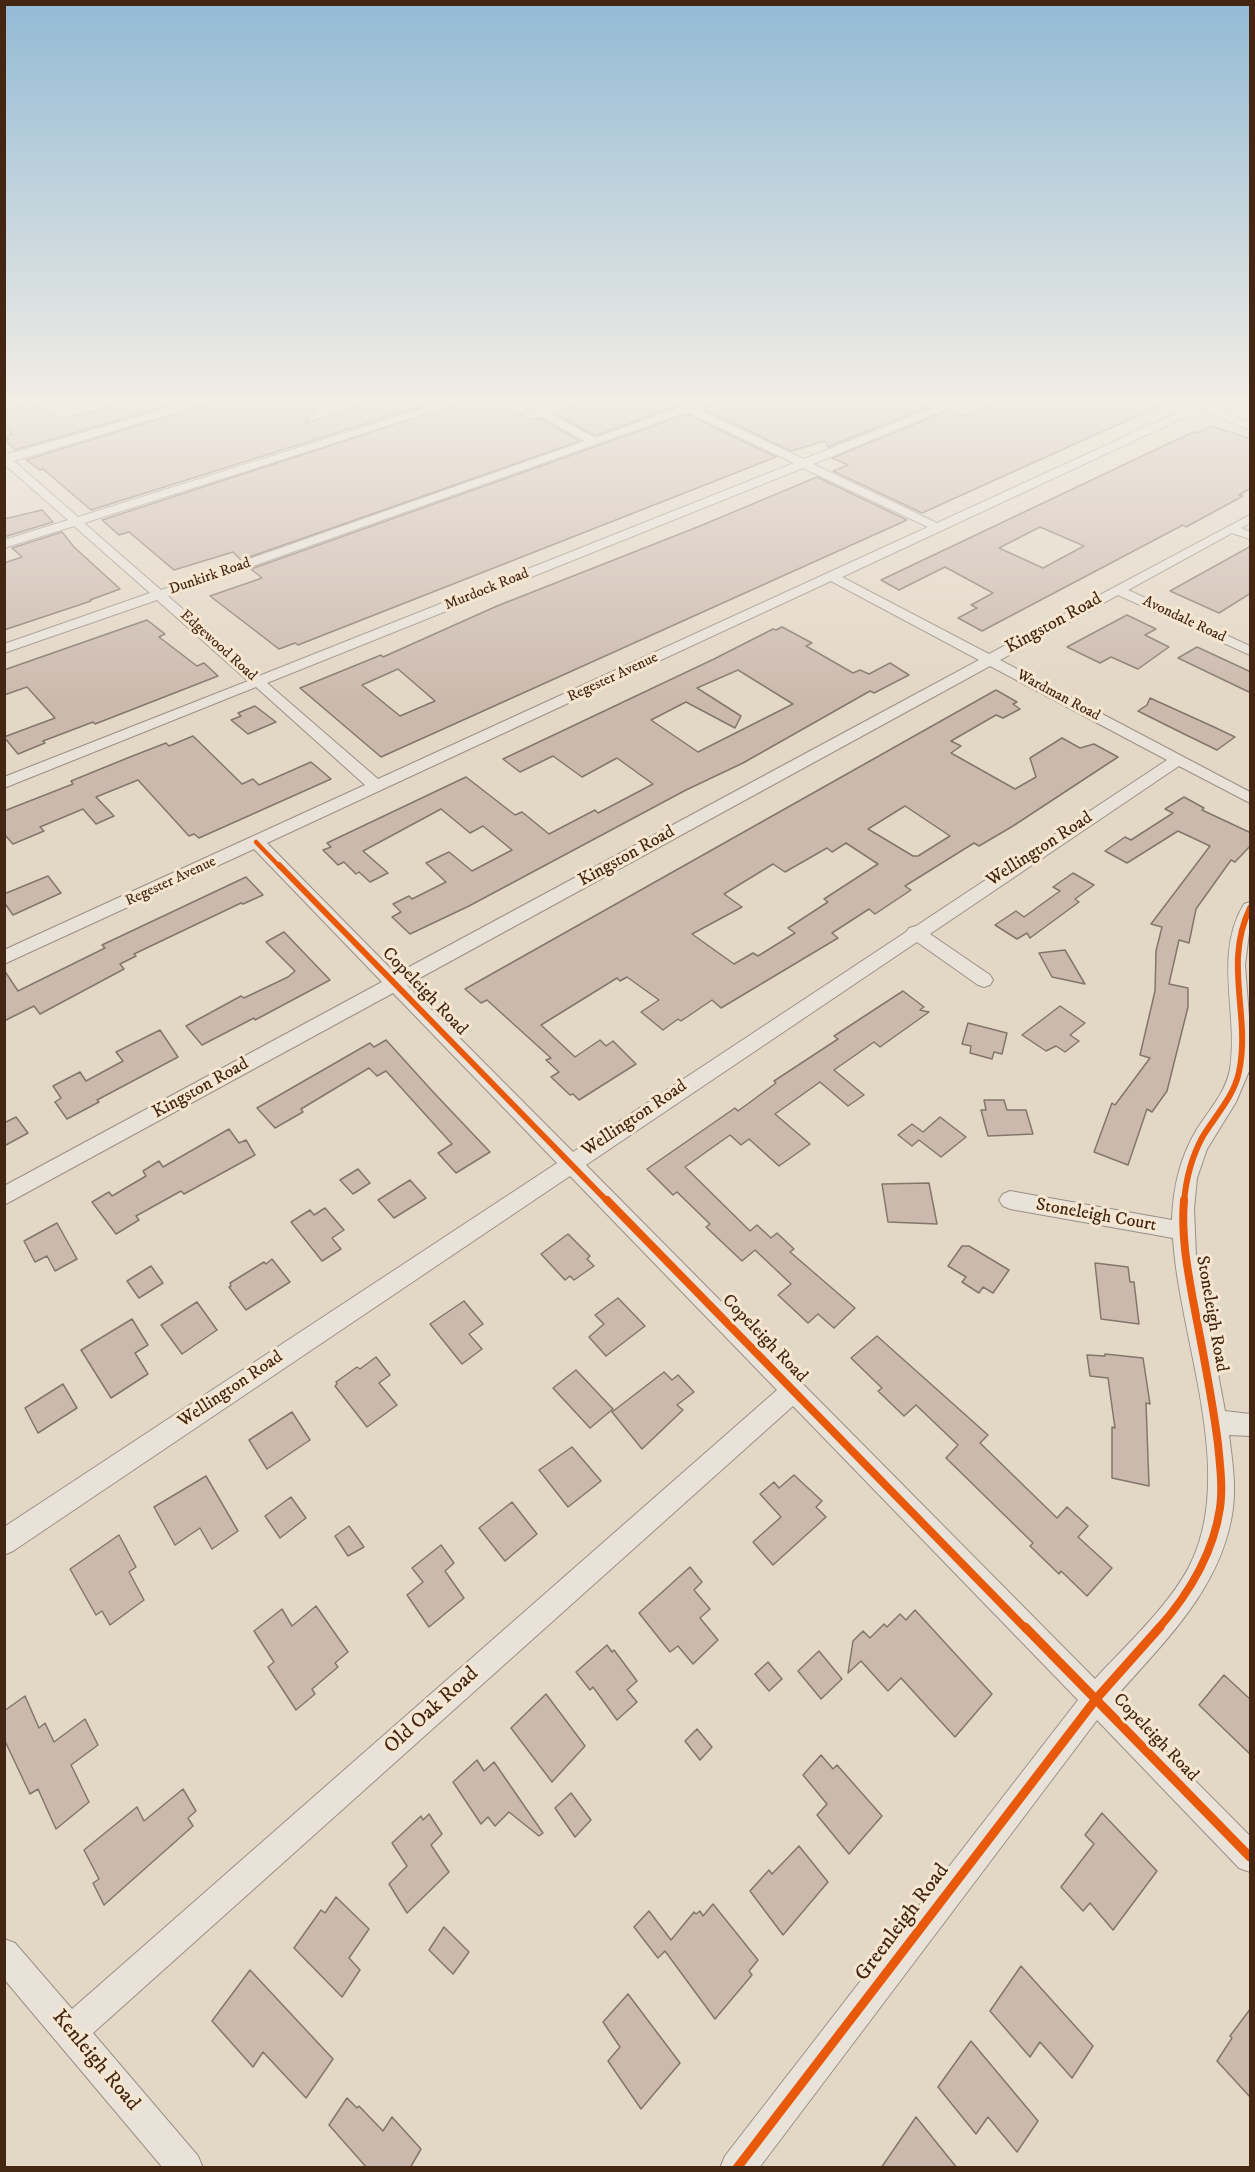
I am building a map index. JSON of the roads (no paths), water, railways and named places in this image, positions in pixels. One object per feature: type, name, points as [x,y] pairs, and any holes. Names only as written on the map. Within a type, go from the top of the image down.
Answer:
[{"type":"street","name":"Edgewood Road","points":[[51,498],[378,786]]},
{"type":"street","points":[[4,544],[150,498]]},
{"type":"street","name":"Dunkirk Road","points":[[4,649],[434,498]]},
{"type":"street","name":"Murdock Road","points":[[4,783],[718,498]]},
{"type":"street","points":[[877,498],[939,528]]},
{"type":"street","name":"Regester Avenue","points":[[4,958],[1003,498]]},
{"type":"street","name":"Kingston Road","points":[[4,1196],[1251,518]]},
{"type":"street","points":[[1231,528],[1251,536]]},
{"type":"street","name":"Wardman Road","points":[[833,577],[1251,798]]},
{"type":"street","name":"Avondale Road","points":[[1118,590],[1251,651]]},
{"type":"street","name":"Wellington Road","points":[[4,1542],[915,932],[1178,760]]},
{"type":"street","name":"Copeleigh Road","points":[[256,842],[1251,1857]]},
{"type":"street","name":"Stoneleigh Road","points":[[1096,1699],[1181,1603],[1198,1576],[1211,1544],[1220,1508],[1221,1474],[1215,1422],[1182,1231],[1185,1191],[1190,1170],[1202,1138],[1233,1090],[1238,1072],[1241,1054],[1237,945],[1251,908]]},
{"type":"street","points":[[915,932],[984,980]]},
{"type":"street","name":"Stoneleigh Court","points":[[1010,1200],[1182,1231]]},
{"type":"street","name":"Old Oak Road","points":[[70,2032],[793,1391]]},
{"type":"street","points":[[1215,1422],[1251,1425]]},
{"type":"street","name":"Greenleigh Road","points":[[737,2168],[1096,1699]]},
{"type":"street","name":"Kenleigh Road","points":[[4,1954],[186,2168]]}]
